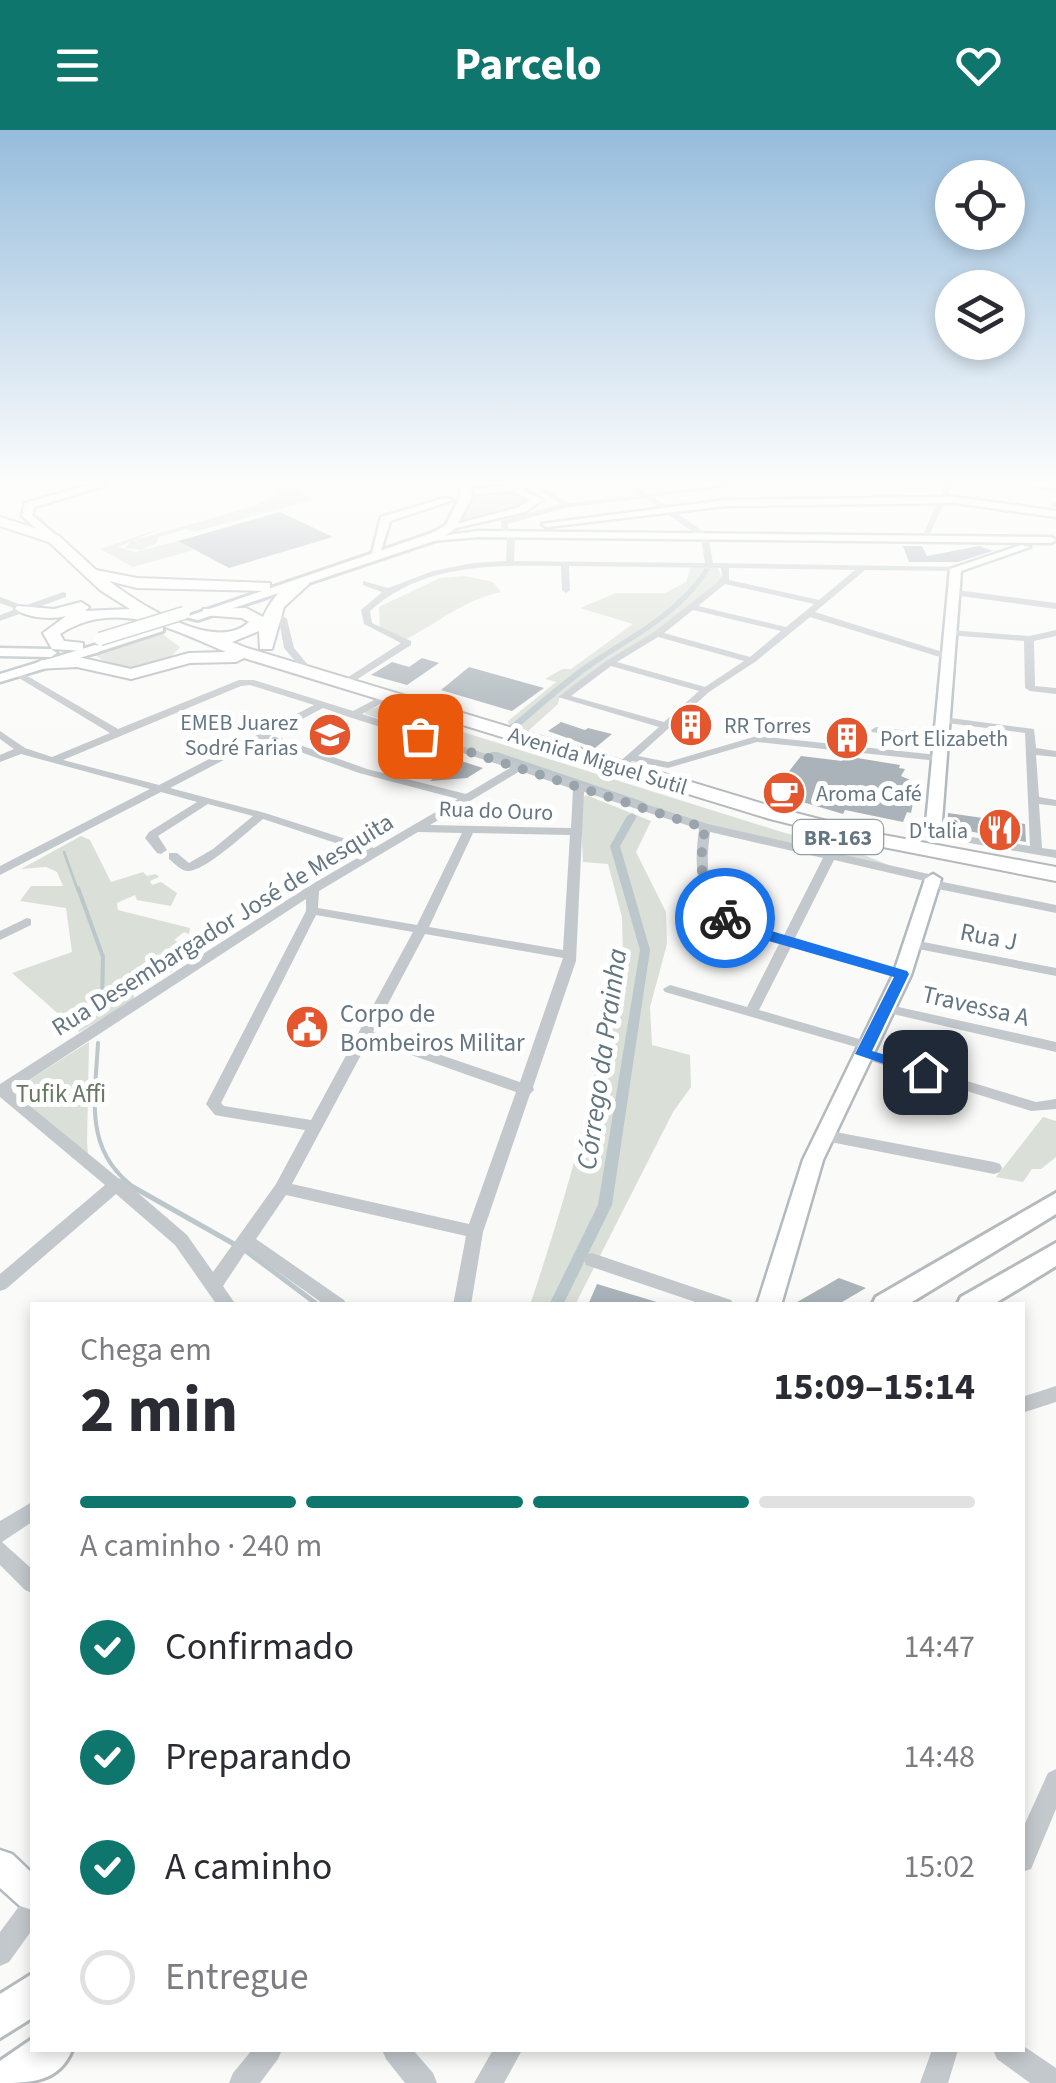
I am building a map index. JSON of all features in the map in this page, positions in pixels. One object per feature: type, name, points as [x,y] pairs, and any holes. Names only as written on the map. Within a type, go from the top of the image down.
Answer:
[{"type":"highway","name":"Avenida Miguel Sutil","points":[[84,576],[132,614],[194,620],[304,671],[626,763],[777,815],[1056,882]]},
{"type":"highway","name":"Avenida Miguel Sutil","points":[[95,576],[159,619],[194,620],[239,658],[717,804],[922,847]]},
{"type":"highway","points":[[111,576],[137,583],[264,586]]},
{"type":"highway","points":[[304,581],[284,594],[272,612],[266,648],[304,671]]},
{"type":"highway","points":[[24,610],[54,614],[74,610],[88,604],[98,588]]},
{"type":"highway","points":[[132,614],[77,616],[51,633],[58,644],[95,645],[92,656],[108,667],[141,668],[172,659],[181,652],[206,599],[202,592],[174,590],[148,602],[146,608],[159,619]]},
{"type":"highway","points":[[42,665],[78,662],[115,674],[131,674],[190,658],[239,658]]},
{"type":"highway","name":"Avenida Miguel Sutil","points":[[975,863],[1056,874]]},
{"type":"main road","points":[[194,620],[264,586],[296,576]]},
{"type":"main road","points":[[95,645],[194,620],[318,576]]},
{"type":"main road","points":[[890,1302],[1056,1202]]},
{"type":"main road","points":[[975,1302],[1056,1253]]},
{"type":"main road","points":[[0,2018],[30,1996]]},
{"type":"main road","points":[[3,2083],[49,2052]]},
{"type":"street","points":[[345,683],[408,643],[378,631],[364,616],[370,603],[388,591],[429,576]]},
{"type":"street","points":[[565,576],[566,590]]},
{"type":"street","points":[[664,725],[563,698],[608,663],[657,634],[723,581],[724,576]]},
{"type":"street","points":[[626,763],[706,690],[752,660],[852,576]]},
{"type":"street","points":[[956,576],[938,758],[922,847],[1056,854]]},
{"type":"street","points":[[723,581],[818,602]]},
{"type":"street","points":[[366,582],[388,591]]},
{"type":"street","points":[[956,593],[1056,606]]},
{"type":"street","points":[[0,618],[63,596]]},
{"type":"street","points":[[0,600],[24,610]]},
{"type":"street","points":[[691,607],[786,630]]},
{"type":"street","points":[[807,613],[946,656]]},
{"type":"street","points":[[950,633],[1029,639],[1056,633]]},
{"type":"street","points":[[657,634],[752,660]]},
{"type":"street","points":[[1029,639],[1030,688],[1056,691]]},
{"type":"street","points":[[0,652],[30,655],[95,645]]},
{"type":"street","points":[[0,678],[95,645]]},
{"type":"street","points":[[608,663],[706,690]]},
{"type":"street","points":[[17,673],[118,733]]},
{"type":"street","points":[[53,760],[240,683],[254,683],[705,828],[1056,909]]},
{"type":"street","points":[[352,715],[378,700]]},
{"type":"street","points":[[0,871],[322,705]]},
{"type":"street","points":[[942,720],[1030,730],[1036,851]]},
{"type":"street","points":[[876,730],[940,738]]},
{"type":"street","points":[[0,734],[21,750],[261,815],[376,852]]},
{"type":"street","points":[[263,736],[364,771],[468,798]]},
{"type":"street","points":[[626,763],[668,765],[757,739],[938,758]]},
{"type":"street","points":[[0,759],[21,750]]},
{"type":"street","points":[[1033,751],[1056,754]]},
{"type":"street","name":"Rua Desembargador José de Mesquita","points":[[1,1090],[313,889],[521,766]]},
{"type":"street","points":[[463,1302],[476,1232],[570,955],[579,786]]},
{"type":"street","points":[[1035,800],[1056,802]]},
{"type":"street","points":[[202,879],[152,838],[206,801]]},
{"type":"street","points":[[188,868],[217,852],[261,815]]},
{"type":"street","name":"Rua do Ouro","points":[[415,828],[575,832]]},
{"type":"street","points":[[705,828],[700,860],[707,898],[727,920],[787,942],[902,974]]},
{"type":"street","points":[[222,1299],[238,1250],[282,1188],[312,1126],[420,932],[468,830]]},
{"type":"street","points":[[752,1012],[830,856]]},
{"type":"street","points":[[769,1302],[801,1192],[902,974],[933,881]]},
{"type":"street","points":[[312,1126],[220,1112],[213,1104],[312,912],[313,889]]},
{"type":"street","points":[[312,912],[570,955]]},
{"type":"street","points":[[0,936],[27,922]]},
{"type":"street","name":"Rua J","points":[[913,944],[1056,972]]},
{"type":"street","points":[[670,989],[1051,1106]]},
{"type":"street","name":"Travessa A","points":[[885,1008],[1056,1046]]},
{"type":"street","points":[[365,1034],[527,1090]]},
{"type":"street","points":[[1,1090],[181,1240],[222,1299]]},
{"type":"street","points":[[825,1136],[994,1168]]},
{"type":"street","points":[[0,1284],[117,1184]]},
{"type":"street","points":[[282,1188],[476,1232]]},
{"type":"street","points":[[202,1268],[238,1250]]},
{"type":"street","points":[[238,1250],[333,1302]]},
{"type":"street","points":[[592,1260],[715,1302]]},
{"type":"street","points":[[1025,1404],[1056,1394]]},
{"type":"street","points":[[0,1534],[30,1513]]},
{"type":"street","points":[[0,1551],[30,1581]]},
{"type":"street","points":[[1025,1853],[1056,1781]]},
{"type":"street","points":[[0,1866],[30,1892]]},
{"type":"street","points":[[0,1953],[30,1913]]},
{"type":"street","points":[[244,2083],[268,2052]]},
{"type":"street","points":[[396,2052],[423,2083]]},
{"type":"street","points":[[488,2083],[508,2052]]},
{"type":"street","points":[[934,2083],[944,2052]]},
{"type":"street","points":[[1009,2052],[1054,2083]]},
{"type":"green space","points":[[466,576],[493,582],[501,592],[463,606],[405,640],[380,628],[379,607],[440,578]]},
{"type":"green space","points":[[688,576],[722,578],[660,629],[560,695],[558,704],[527,732],[509,725],[508,721],[556,682],[545,679],[562,669],[571,669],[633,624],[580,608],[616,593],[665,593],[686,582]]},
{"type":"green space","points":[[158,631],[180,647],[163,661],[128,668],[97,656],[99,651]]},
{"type":"green space","points":[[380,706],[785,833],[847,848],[891,866],[705,826],[365,714]]},
{"type":"green space","points":[[586,795],[651,821],[636,852],[666,912],[667,944],[650,1007],[652,1045],[690,1055],[691,1087],[673,1112],[577,1302],[531,1302],[592,1091],[606,1014],[606,968],[623,955],[622,917],[608,864],[583,862],[580,800]]},
{"type":"green space","points":[[81,836],[90,840],[111,882],[143,872],[147,876],[156,874],[159,877],[150,881],[152,885],[161,882],[177,893],[171,906],[137,900],[135,895],[117,903],[118,910],[190,928],[189,934],[184,932],[174,940],[184,944],[172,953],[188,961],[157,981],[143,978],[126,985],[126,992],[133,992],[135,1000],[79,1032],[12,973],[72,952],[66,908],[20,901],[31,886],[63,886],[57,872],[46,867],[21,869]]},
{"type":"green space","name":"Tufik Affi","points":[[89,1042],[88,1154],[16,1094],[21,1085]]},
{"type":"green space","points":[[1043,1117],[1056,1121],[1056,1157],[1041,1169],[1032,1169],[1023,1182],[996,1177]]},
{"type":"building","points":[[422,658],[439,663],[407,685],[371,675],[392,662],[409,667]]},
{"type":"building","points":[[469,667],[544,688],[512,711],[441,690]]},
{"type":"building","points":[[561,722],[612,734],[595,748],[548,731]]},
{"type":"building","points":[[801,756],[842,761],[845,756],[900,765],[905,769],[901,776],[917,783],[911,813],[907,812],[903,822],[845,810],[843,814],[772,793]]},
{"type":"building","points":[[458,760],[483,768],[467,778],[430,781]]},
{"type":"building","name":"D'talia","points":[[948,813],[1025,824],[1026,842],[947,827]]},
{"type":"building","points":[[839,1278],[866,1288],[842,1302],[797,1302]]},
{"type":"building","points":[[597,1284],[657,1302],[589,1302]]},
{"type":"waterway","name":"Córrego da Prainha","points":[[511,729],[580,672],[657,622],[703,576]]},
{"type":"waterway","name":"Córrego da Prainha","points":[[494,754],[639,802]]},
{"type":"waterway","name":"Córrego da Prainha","points":[[557,1302],[605,1205],[645,950],[615,846],[632,816]]},
{"type":"waterway","points":[[64,852],[78,891]]},
{"type":"waterway","points":[[78,888],[103,957],[102,1005]]},
{"type":"waterway","points":[[98,1043],[95,1104],[100,1141],[107,1158],[135,1188]]},
{"type":"waterway","points":[[135,1188],[234,1244]]},
{"type":"waterway","points":[[242,1248],[314,1302]]},
{"type":"way so far","points":[[420,736],[705,828],[700,860],[704,892],[725,918]]},
{"type":"place","name":"RR Torres","points":[[691,725]]},
{"type":"place","name":"EMEB Juarez Sodré Farias","points":[[330,735]]},
{"type":"place","name":"Port Elizabeth","points":[[847,738]]},
{"type":"place","name":"Aroma Café","points":[[784,793]]},
{"type":"place","name":"D'talia","points":[[1000,830]]},
{"type":"place","name":"Corpo de Bombeiros Militar","points":[[307,1027]]},
{"type":"route","points":[[725,918],[746,930],[902,974],[863,1054],[925,1072]]}]
